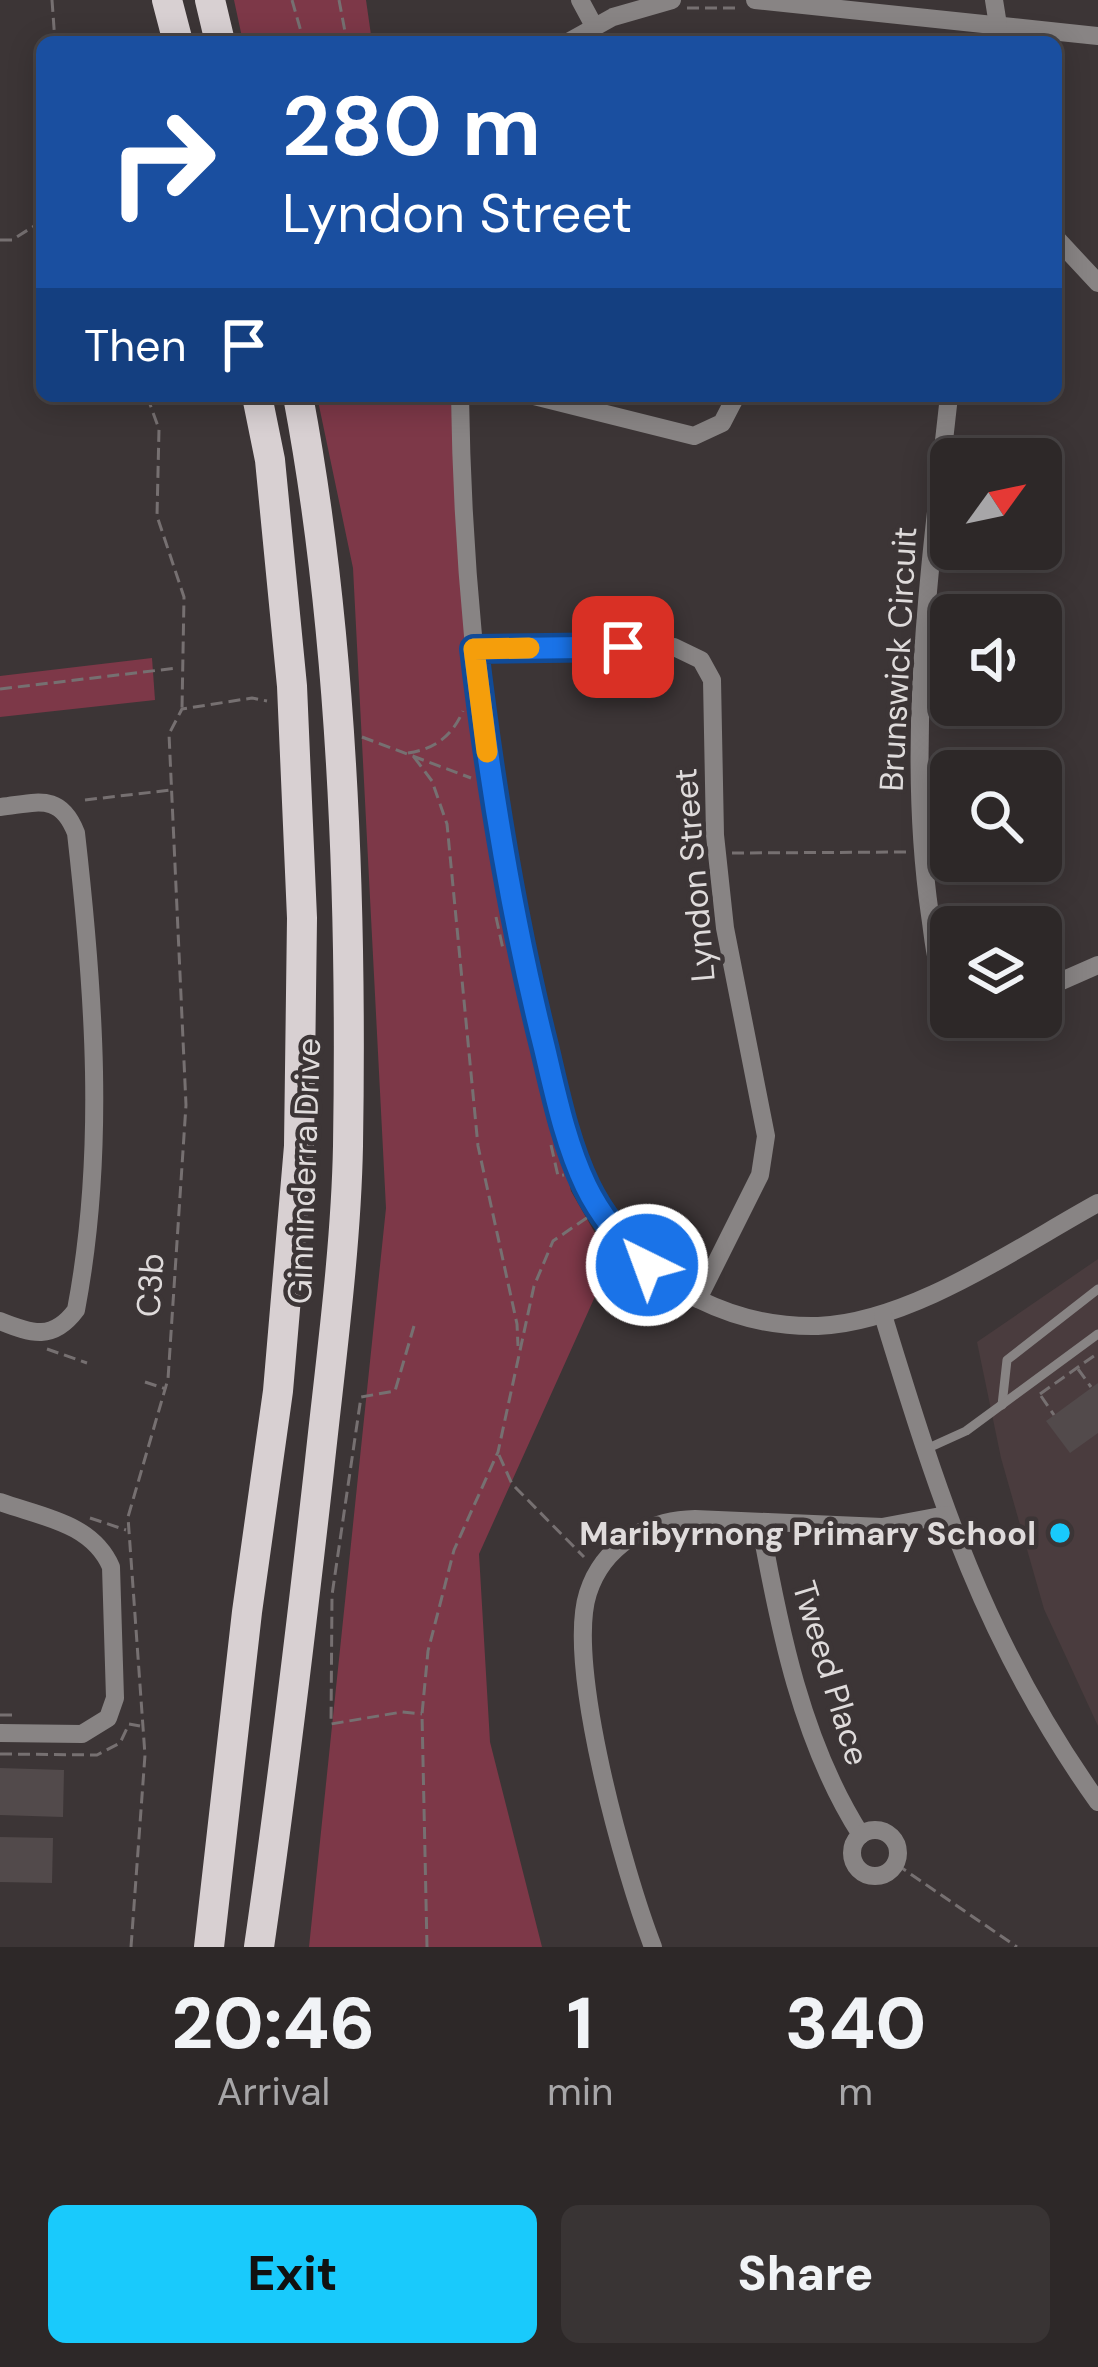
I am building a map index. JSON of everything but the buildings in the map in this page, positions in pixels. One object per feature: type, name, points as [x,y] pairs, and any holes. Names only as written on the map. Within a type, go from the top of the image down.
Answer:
[{"type":"main road","points":[[167,0],[176,36]]},
{"type":"main road","points":[[209,0],[218,36]]},
{"type":"main road","name":"Ginninderra Drive","points":[[209,1947],[278,1390],[299,1146],[302,918],[292,686],[270,460],[258,402]]},
{"type":"main road","name":"Ginninderra Drive","points":[[259,1947],[324,1420],[348,1149],[336,704],[299,402]]},
{"type":"street","points":[[580,0],[594,26]]},
{"type":"street","points":[[578,36],[633,10],[672,0]]},
{"type":"street","points":[[754,0],[1098,36]]},
{"type":"street","points":[[994,0],[998,26]]},
{"type":"street","points":[[1062,244],[1098,283]]},
{"type":"street","points":[[460,402],[474,649],[492,792],[551,1076],[577,1165],[598,1209],[647,1265],[698,1299],[758,1320],[800,1326],[883,1315],[930,1295],[1098,1203]]},
{"type":"street","points":[[558,402],[694,436],[722,423],[733,402]]},
{"type":"street","name":"Brunswick Circuit","points":[[930,906],[918,760],[920,674],[948,402]]},
{"type":"street","name":"Lyndon Street","points":[[474,649],[667,646],[701,660],[713,687],[717,854],[731,974],[764,1123],[765,1149],[754,1187],[698,1299]]},
{"type":"street","points":[[0,807],[45,802],[60,807],[76,833],[92,970],[95,1081],[92,1167],[76,1310],[49,1334],[32,1334],[0,1321]]},
{"type":"street","points":[[1062,981],[1098,965]]},
{"type":"street","points":[[883,1315],[924,1450],[977,1593],[1015,1670],[1098,1802]]},
{"type":"street","points":[[0,1502],[86,1532],[104,1549],[111,1567],[115,1698],[108,1718],[82,1734],[0,1733]]},
{"type":"street","points":[[653,1947],[616,1831],[593,1722],[583,1621],[588,1593],[600,1568],[629,1538],[667,1521],[881,1527],[946,1515]]},
{"type":"street","name":"Tweed Place","points":[[760,1522],[800,1693],[829,1775],[861,1834]]},
{"type":"street","name":"Tweed Place","points":[[879,1830],[892,1836],[898,1849],[896,1864],[882,1875],[861,1870],[852,1851],[861,1834],[879,1830]]},
{"type":"lane","points":[[1002,1405],[1007,1360],[1098,1289]]},
{"type":"lane","points":[[924,1450],[966,1431],[1098,1334]]},
{"type":"path","points":[[52,0],[55,36]]},
{"type":"path","points":[[292,0],[302,36]]},
{"type":"path","points":[[339,0],[346,36]]},
{"type":"path","points":[[0,239],[12,240],[36,225]]},
{"type":"path","name":"C3b","points":[[131,1947],[145,1755],[128,1517],[166,1389],[186,1106],[169,734],[182,710],[180,668],[186,622],[184,597],[158,515],[159,429],[149,402]]},
{"type":"path","points":[[0,688],[180,668]]},
{"type":"path","points":[[182,710],[252,698],[267,701]]},
{"type":"path","points":[[406,753],[444,739],[458,723],[465,704]]},
{"type":"path","points":[[356,735],[478,781],[492,792]]},
{"type":"path","points":[[414,757],[432,782],[447,824],[478,1146],[518,1324],[518,1356]]},
{"type":"path","points":[[85,800],[172,789]]},
{"type":"path","points":[[717,854],[922,851]]},
{"type":"path","points":[[427,1947],[422,1714],[428,1651],[454,1550],[499,1451],[534,1286],[554,1241],[598,1209]]},
{"type":"path","points":[[414,1326],[394,1391],[361,1397],[332,1595],[331,1724],[402,1712],[422,1714]]},
{"type":"path","points":[[1054,1415],[1040,1394],[1098,1353]]},
{"type":"path","points":[[1077,1368],[1091,1387]]},
{"type":"path","points":[[145,1382],[166,1389]]},
{"type":"path","points":[[499,1451],[512,1484],[590,1564],[600,1568]]},
{"type":"path","points":[[0,1714],[19,1715]]},
{"type":"path","points":[[896,1864],[1017,1947]]},
{"type":"shaded area","points":[[234,0],[366,0],[371,36],[242,36]]},
{"type":"shaded area","points":[[318,402],[451,402],[461,589],[563,1155],[571,1191],[611,1261],[479,1554],[490,1742],[542,1947],[309,1947],[386,1208],[353,568]]},
{"type":"shaded area","points":[[152,658],[155,700],[0,717],[0,676]]},
{"type":"shaded area","name":"Maribyrnong Primary School","points":[[1098,1259],[1098,1726],[1044,1609],[1001,1458],[977,1342]]},
{"type":"slow traffic","points":[[487,752],[474,649],[529,648]]},
{"type":"place","name":"Maribyrnong Primary School","points":[[1060,1533]]},
{"type":"route","points":[[623,647],[474,649],[504,863],[533,1005],[570,1145],[605,1220],[647,1265]]}]
